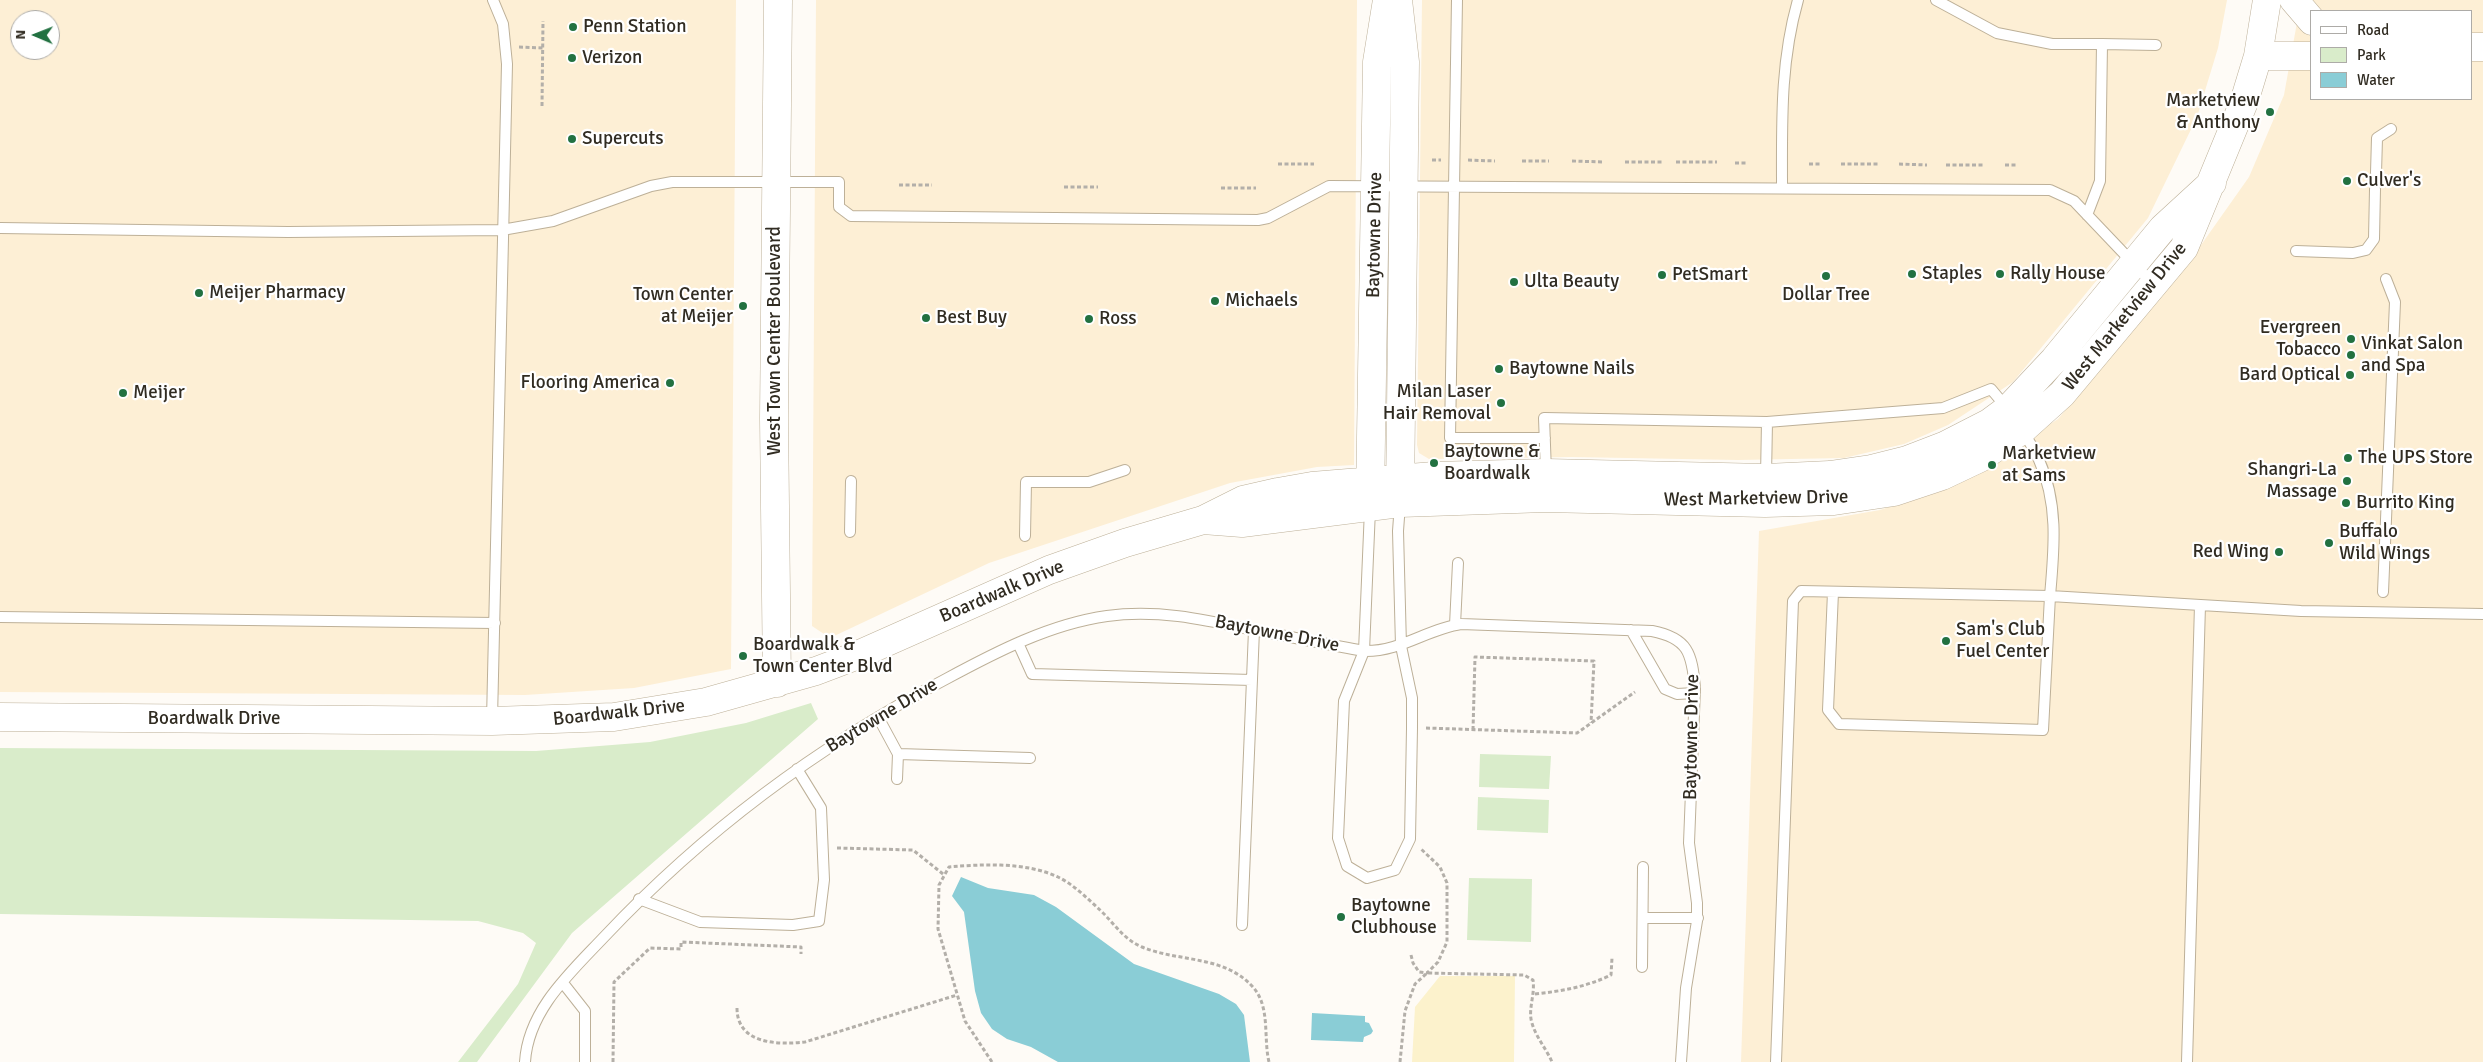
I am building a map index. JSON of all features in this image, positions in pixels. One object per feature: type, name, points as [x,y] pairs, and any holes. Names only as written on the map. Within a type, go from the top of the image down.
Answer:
[{"type":"street","name":"West Town Center Boulevard","points":[[777,683],[774,418],[778,0]]},
{"type":"street","name":"Baytowne Drive","points":[[1371,494],[1377,62],[1387,0]]},
{"type":"street","name":"Baytowne Drive","points":[[1398,0],[1405,62],[1400,491]]},
{"type":"street","name":"West Marketview Drive","points":[[2015,420],[2062,394],[2184,248],[2244,102],[2258,56],[2267,0]]},
{"type":"street","points":[[2294,0],[2310,19]]},
{"type":"street","points":[[2258,56],[2310,56]]},
{"type":"street","name":"West Marketview Drive","points":[[1371,494],[1400,491],[1546,485],[1765,491],[1834,502],[1894,492],[1942,476],[1980,458],[2015,420],[2054,360],[2163,228],[2212,183]]},
{"type":"street","name":"Boardwalk Drive","points":[[0,718],[552,721],[633,715],[706,702],[777,683],[854,657],[1049,570],[1125,543],[1204,520],[1242,524],[1371,494]]},
{"type":"lane","points":[[492,721],[507,64],[503,24],[493,0]]},
{"type":"lane","points":[[1457,0],[1450,438],[1545,438]]},
{"type":"lane","points":[[1782,188],[1781,104],[1785,51],[1798,0]]},
{"type":"lane","points":[[1936,0],[1997,33],[2052,44],[2156,45]]},
{"type":"lane","points":[[2087,215],[2100,182],[2102,44]]},
{"type":"lane","points":[[2376,173],[2377,138],[2391,129]]},
{"type":"lane","points":[[0,228],[288,232],[502,230],[553,221],[652,186],[672,182],[839,182],[840,207],[851,216],[1197,220],[1268,218],[1329,186],[2050,190],[2074,201],[2133,265],[2154,284]]},
{"type":"lane","points":[[2296,251],[2353,253],[2366,250],[2374,239],[2375,189]]},
{"type":"lane","points":[[2383,592],[2395,302],[2386,279]]},
{"type":"lane","points":[[1546,485],[1544,418],[1767,422],[1943,408],[1991,389],[2015,420],[2039,459],[2050,493],[2055,542],[2050,596],[2043,730],[1839,724],[1828,710],[1833,592]]},
{"type":"lane","points":[[1765,491],[1767,422]]},
{"type":"lane","points":[[1025,536],[1026,482],[1089,482],[1125,470]]},
{"type":"lane","points":[[850,532],[851,481]]},
{"type":"lane","name":"Baytowne Drive","points":[[1400,491],[1398,531],[1401,646]]},
{"type":"lane","name":"Baytowne Drive","points":[[1364,651],[1371,494]]},
{"type":"lane","points":[[1455,625],[1458,563]]},
{"type":"lane","points":[[1776,1062],[1792,601],[1800,591],[2050,596],[2351,613],[2483,614]]},
{"type":"lane","points":[[2187,1062],[2200,605]]},
{"type":"lane","name":"Baytowne Drive","points":[[525,1062],[526,1047],[534,1022],[542,1008],[639,900],[698,845],[797,769],[878,716],[959,672],[1018,643],[1070,624],[1106,616],[1139,613],[1172,615],[1364,651],[1381,652],[1401,646],[1440,627],[1455,625],[1652,631],[1670,634],[1679,639],[1688,649],[1691,659],[1695,693],[1689,843],[1698,918],[1686,988],[1682,1062]]},
{"type":"lane","points":[[0,616],[495,623]]},
{"type":"lane","points":[[1242,925],[1254,630]]},
{"type":"lane","points":[[1631,630],[1665,689],[1677,694],[1695,693]]},
{"type":"lane","points":[[1018,643],[1032,674],[1252,680]]},
{"type":"lane","points":[[1364,651],[1344,701],[1338,838],[1347,866],[1367,878],[1395,870],[1410,839],[1412,698],[1401,646]]},
{"type":"lane","points":[[878,716],[898,754],[897,779]]},
{"type":"lane","points":[[898,754],[1030,758]]},
{"type":"lane","points":[[639,900],[700,922],[793,926],[819,921],[824,880],[821,808],[797,769]]},
{"type":"lane","points":[[1642,967],[1643,867]]},
{"type":"lane","points":[[1643,918],[1698,918]]},
{"type":"lane","points":[[564,983],[585,1011],[585,1062]]},
{"type":"path","points":[[542,106],[543,21]]},
{"type":"path","points":[[519,47],[543,48]]},
{"type":"path","points":[[1467,160],[1495,161]]},
{"type":"path","points":[[1522,161],[1549,161]]},
{"type":"path","points":[[1572,161],[1604,162]]},
{"type":"path","points":[[1625,162],[1662,162]]},
{"type":"path","points":[[1676,162],[1717,162]]},
{"type":"path","points":[[1735,163],[1747,162]]},
{"type":"path","points":[[1278,164],[1314,164]]},
{"type":"path","points":[[1809,164],[1822,164]]},
{"type":"path","points":[[1841,164],[1880,164]]},
{"type":"path","points":[[1899,164],[1927,165]]},
{"type":"path","points":[[1946,165],[1984,165]]},
{"type":"path","points":[[2005,165],[2018,165]]},
{"type":"path","points":[[899,185],[932,185]]},
{"type":"path","points":[[1064,187],[1098,187]]},
{"type":"path","points":[[1221,188],[1256,188]]},
{"type":"path","points":[[1473,730],[1475,657],[1594,661],[1591,723]]},
{"type":"path","points":[[1412,728],[1577,733],[1635,692]]},
{"type":"path","points":[[1400,1062],[1405,1010],[1415,984],[1438,962],[1447,942],[1447,882],[1440,867],[1410,839]]},
{"type":"path","points":[[823,847],[913,850],[943,874]]},
{"type":"path","points":[[992,1062],[965,1021],[938,929],[939,885],[943,874],[949,867],[974,865],[1040,871],[1060,878],[1106,915],[1118,931],[1133,943],[1144,948],[1234,970],[1252,986],[1262,1000],[1269,1062]]},
{"type":"path","points":[[613,1062],[614,982],[650,948],[681,948],[681,942],[801,947],[801,954]]},
{"type":"path","points":[[1411,955],[1413,963],[1420,972],[1524,975],[1533,980],[1535,994],[1531,1019],[1535,1031],[1552,1062]]},
{"type":"path","points":[[1535,994],[1575,989],[1594,983],[1611,974],[1612,958]]},
{"type":"path","points":[[737,1008],[739,1024],[743,1030],[750,1035],[782,1045],[805,1042],[957,996]]},
{"type":"shaded area","points":[[0,0],[736,0],[731,669],[634,688],[525,695],[0,692]]},
{"type":"shaded area","points":[[816,0],[1357,0],[1354,465],[1317,467],[1230,483],[989,563],[830,638],[812,626]]},
{"type":"shaded area","points":[[1422,0],[2227,0],[2218,48],[2197,117],[2148,218],[2013,382],[1948,425],[1904,444],[1844,458],[1738,460],[1572,457],[1429,459],[1419,453],[1417,445]]},
{"type":"shaded area","points":[[2301,0],[2483,0],[2483,1062],[1741,1062],[1759,531],[1880,510],[1963,481],[2058,419],[2189,262],[2249,177],[2284,95]]},
{"type":"green space","points":[[811,703],[818,719],[572,933],[477,1062],[458,1062],[518,984],[536,943],[523,933],[478,921],[0,914],[0,748],[536,751],[650,742],[746,723]]},
{"type":"green space","points":[[1480,754],[1551,756],[1549,789],[1479,787]]},
{"type":"green space","points":[[1478,797],[1549,800],[1548,833],[1477,830]]},
{"type":"green space","points":[[1469,878],[1532,879],[1531,942],[1467,940]]},
{"type":"sand","points":[[1440,976],[1515,976],[1514,1062],[1412,1062],[1415,1007]]},
{"type":"water","points":[[961,877],[988,888],[1034,895],[1056,907],[1134,964],[1219,994],[1236,1004],[1244,1015],[1250,1062],[1058,1062],[1031,1047],[1007,1039],[992,1029],[981,1013],[975,991],[964,912],[952,896]]},
{"type":"water","points":[[1312,1013],[1365,1016],[1365,1022],[1369,1023],[1373,1031],[1364,1037],[1363,1042],[1311,1040]]},
{"type":"place","name":"Penn Station","points":[[573,27]]},
{"type":"place","name":"Verizon","points":[[572,58]]},
{"type":"place","name":"Marketview & Anthony","points":[[2270,112]]},
{"type":"place","name":"Supercuts","points":[[572,139]]},
{"type":"place","name":"Culver's","points":[[2347,181]]},
{"type":"place","name":"Staples","points":[[1912,274]]},
{"type":"place","name":"Rally House","points":[[2000,274]]},
{"type":"place","name":"PetSmart","points":[[1662,275]]},
{"type":"place","name":"Dollar Tree","points":[[1826,276]]},
{"type":"place","name":"Ulta Beauty","points":[[1514,282]]},
{"type":"place","name":"Meijer Pharmacy","points":[[199,293]]},
{"type":"place","name":"Michaels","points":[[1215,301]]},
{"type":"place","name":"Town Center at Meijer","points":[[743,306]]},
{"type":"place","name":"Best Buy","points":[[926,318]]},
{"type":"place","name":"Ross","points":[[1089,319]]},
{"type":"place","name":"Evergreen Tobacco","points":[[2351,339]]},
{"type":"place","name":"Vinkat Salon and Spa","points":[[2351,355]]},
{"type":"place","name":"Baytowne Nails","points":[[1499,369]]},
{"type":"place","name":"Bard Optical","points":[[2350,375]]},
{"type":"place","name":"Flooring America","points":[[670,383]]},
{"type":"place","name":"Meijer","points":[[123,393]]},
{"type":"place","name":"Milan Laser Hair Removal","points":[[1501,403]]},
{"type":"place","name":"The UPS Store","points":[[2348,458]]},
{"type":"place","name":"Baytowne & Boardwalk","points":[[1434,463]]},
{"type":"place","name":"Marketview at Sams","points":[[1992,465]]},
{"type":"place","name":"Shangri-La Massage","points":[[2347,481]]},
{"type":"place","name":"Burrito King","points":[[2346,503]]},
{"type":"place","name":"Buffalo Wild Wings","points":[[2329,543]]},
{"type":"place","name":"Red Wing","points":[[2279,552]]},
{"type":"place","name":"Sam's Club Fuel Center","points":[[1946,641]]},
{"type":"place","name":"Boardwalk & Town Center Blvd","points":[[743,656]]},
{"type":"place","name":"Baytowne Clubhouse","points":[[1341,917]]}]
